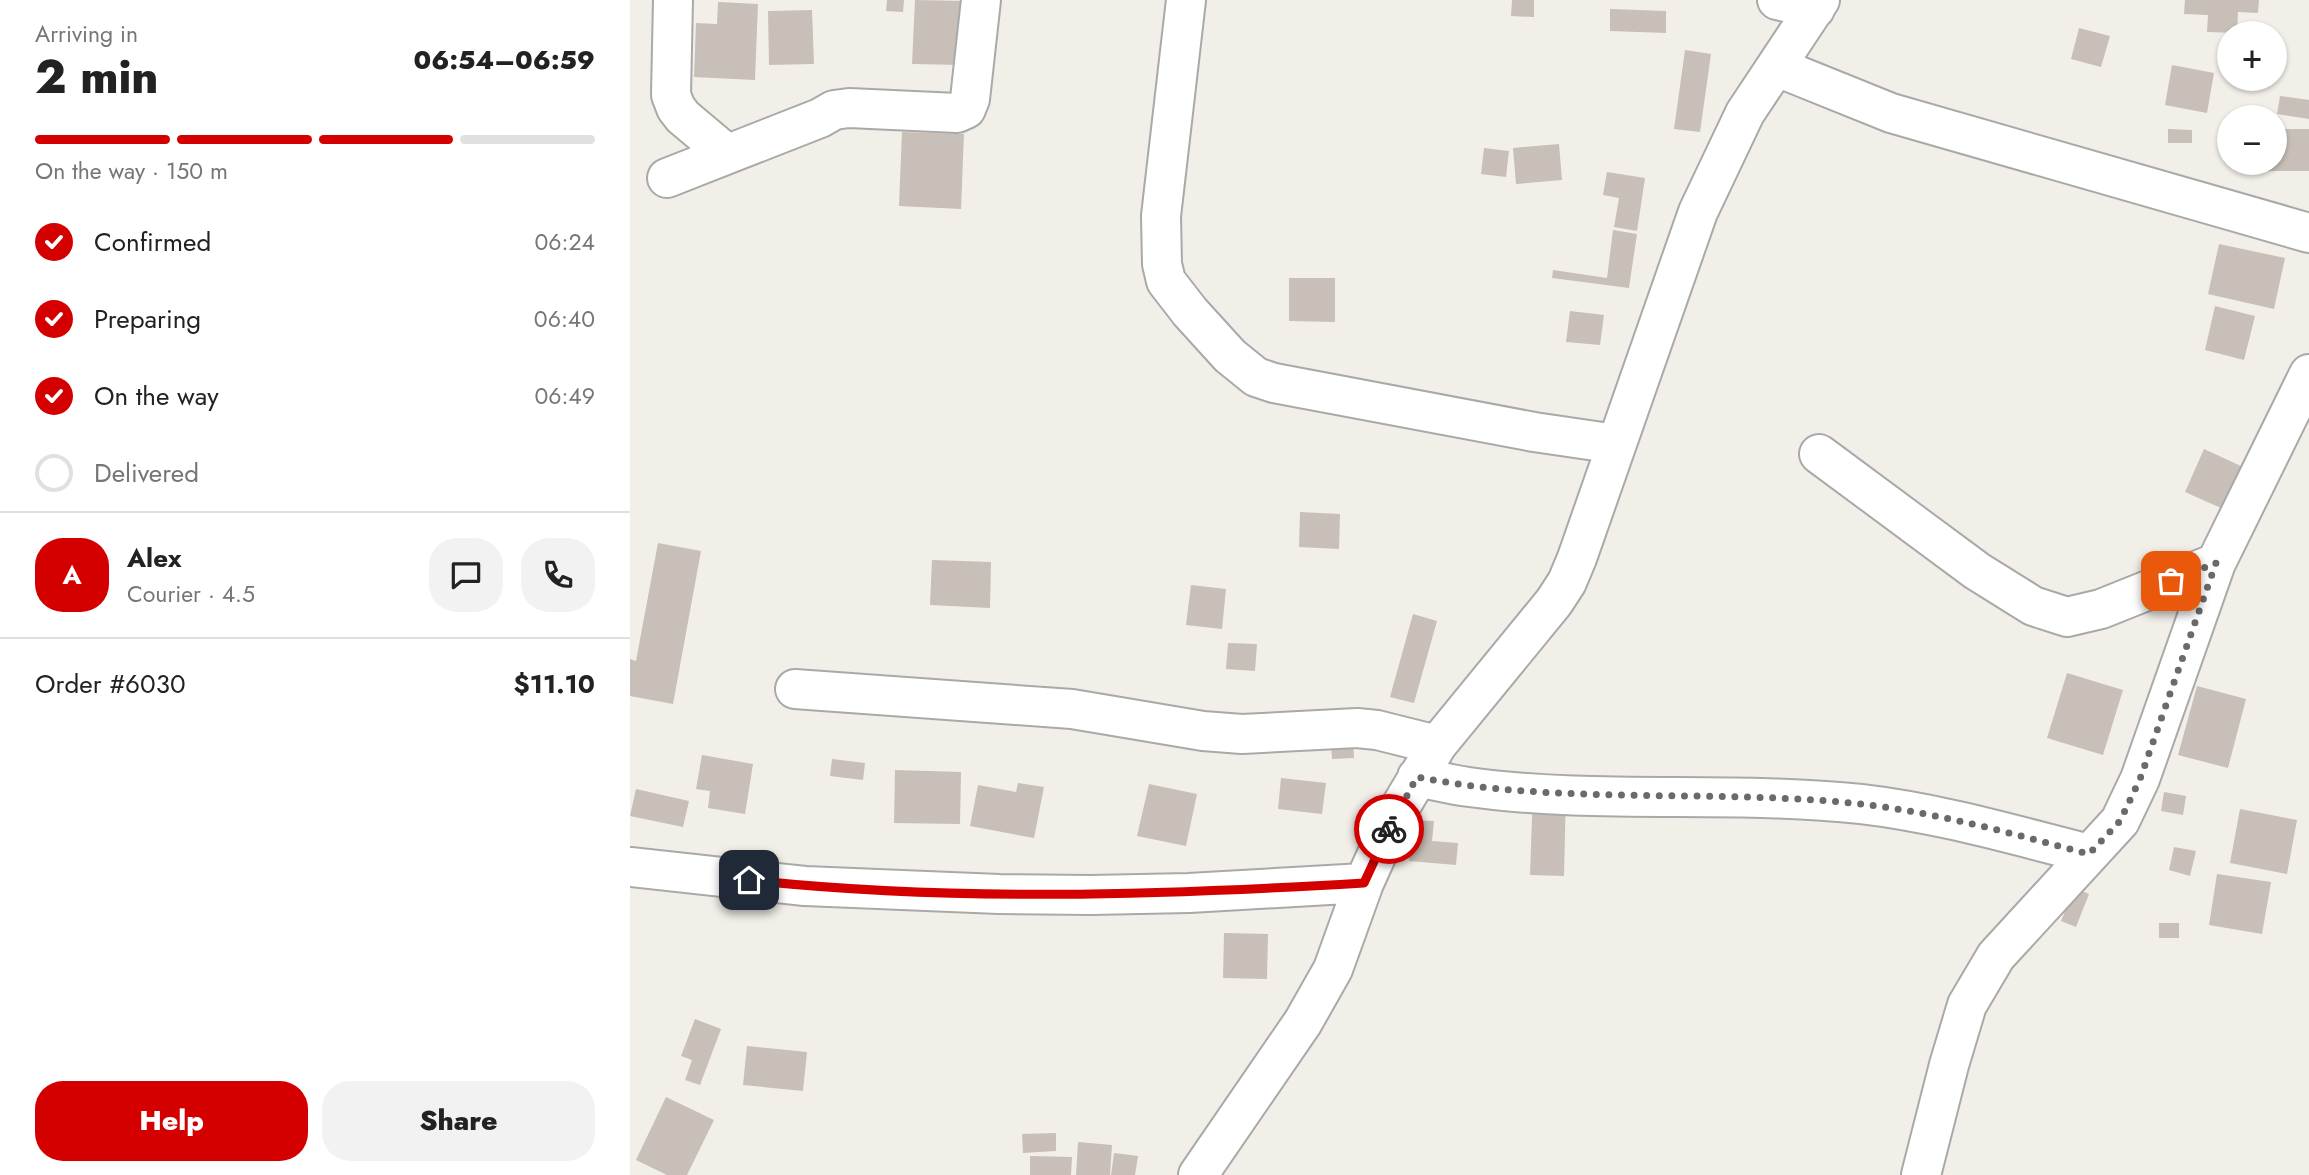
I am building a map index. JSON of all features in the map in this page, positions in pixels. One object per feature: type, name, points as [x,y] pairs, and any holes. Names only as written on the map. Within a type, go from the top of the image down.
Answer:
[{"type":"street","points":[[673,0],[671,94],[676,108],[727,154]]},
{"type":"street","points":[[667,178],[820,118],[834,110],[849,108],[957,113],[966,109],[970,99],[981,0]]},
{"type":"street","points":[[1186,0],[1161,216],[1161,264],[1167,281],[1190,312],[1230,356],[1256,377],[1274,383],[1534,432],[1616,444]]},
{"type":"street","points":[[1198,1175],[1303,1022],[1333,969],[1364,883],[1392,821],[1427,761],[1567,582],[1698,212],[1745,113],[1818,4],[1777,0]]},
{"type":"street","points":[[1777,67],[1891,113],[2309,233]]},
{"type":"street","points":[[1921,1175],[1967,1005],[1996,956],[2120,821],[2140,779],[2216,563],[2294,438],[2309,374]]},
{"type":"street","points":[[1819,454],[1977,571],[2034,606],[2067,617],[2101,609],[2216,563]]},
{"type":"street","points":[[795,689],[1072,709],[1203,731],[1242,734],[1357,728],[1377,730],[1469,787],[1547,794],[1763,798],[1862,804],[1961,821],[2089,854]]},
{"type":"street","points":[[630,867],[805,886],[1012,894],[1189,893],[1364,883]]},
{"type":"building","points":[[887,0],[904,0],[903,12],[886,11]]},
{"type":"building","points":[[915,0],[965,1],[962,65],[912,64]]},
{"type":"building","points":[[1512,0],[1534,0],[1534,17],[1511,16]]},
{"type":"building","points":[[2185,0],[2259,0],[2258,13],[2238,12],[2238,21],[2217,21],[2217,32],[2207,32],[2208,15],[2184,14]]},
{"type":"building","points":[[718,2],[758,4],[755,80],[694,77],[696,23],[717,24]]},
{"type":"building","points":[[1610,9],[1666,11],[1666,33],[1610,31]]},
{"type":"building","points":[[812,10],[814,64],[769,65],[768,11]]},
{"type":"building","points":[[2079,28],[2110,36],[2101,67],[2071,59]]},
{"type":"building","points":[[1685,50],[1711,54],[1700,132],[1674,129]]},
{"type":"building","points":[[2172,65],[2214,73],[2207,113],[2165,105]]},
{"type":"building","points":[[2280,96],[2309,100],[2309,119],[2287,116],[2287,105],[2278,105]]},
{"type":"building","points":[[2168,129],[2192,130],[2192,143],[2168,143]]},
{"type":"building","points":[[2287,129],[2309,129],[2309,171],[2287,171]]},
{"type":"building","points":[[902,132],[964,134],[961,209],[899,206]]},
{"type":"building","points":[[1559,144],[1562,180],[1516,184],[1513,148]]},
{"type":"building","points":[[1484,148],[1509,151],[1506,177],[1481,174]]},
{"type":"building","points":[[1607,172],[1645,178],[1637,231],[1614,227],[1619,198],[1603,195]]},
{"type":"building","points":[[1613,230],[1637,234],[1629,288],[1552,278],[1553,270],[1607,278]]},
{"type":"building","points":[[2219,244],[2285,258],[2274,309],[2208,294]]},
{"type":"building","points":[[1289,278],[1335,278],[1335,322],[1289,321]]},
{"type":"building","points":[[2215,306],[2255,316],[2244,360],[2205,350]]},
{"type":"building","points":[[1570,311],[1604,315],[1600,345],[1566,342]]},
{"type":"building","points":[[2204,449],[2241,466],[2221,508],[2185,492]]},
{"type":"building","points":[[1300,512],[1340,514],[1339,549],[1299,547]]},
{"type":"building","points":[[658,543],[701,551],[673,704],[630,696],[630,659],[636,661]]},
{"type":"building","points":[[932,560],[991,562],[990,608],[930,605]]},
{"type":"building","points":[[1191,585],[1226,589],[1222,629],[1186,625]]},
{"type":"building","points":[[1413,614],[1437,621],[1414,703],[1390,697]]},
{"type":"building","points":[[1228,643],[1257,644],[1255,671],[1226,669]]},
{"type":"building","points":[[2067,673],[2123,690],[2103,755],[2047,738]]},
{"type":"building","points":[[2197,686],[2246,699],[2228,768],[2178,755]]},
{"type":"building","points":[[1352,723],[1354,758],[1332,759],[1330,724]]},
{"type":"building","points":[[702,755],[753,764],[745,814],[708,808],[710,791],[696,789]]},
{"type":"building","points":[[832,759],[865,763],[863,780],[830,776]]},
{"type":"building","points":[[895,770],[961,772],[960,824],[894,823]]},
{"type":"building","points":[[1281,778],[1326,783],[1322,814],[1278,809]]},
{"type":"building","points":[[1018,783],[1044,787],[1034,838],[970,826],[978,785],[1016,792]]},
{"type":"building","points":[[1149,784],[1197,794],[1186,846],[1137,836]]},
{"type":"building","points":[[636,789],[689,801],[683,827],[630,816]]},
{"type":"building","points":[[1533,789],[1566,790],[1564,876],[1530,875]]},
{"type":"building","points":[[2164,792],[2186,796],[2183,815],[2161,811]]},
{"type":"building","points":[[2240,809],[2297,820],[2287,874],[2230,863]]},
{"type":"building","points":[[1412,820],[1434,821],[1432,841],[1458,843],[1456,865],[1409,861]]},
{"type":"building","points":[[2174,847],[2196,851],[2190,876],[2169,870]]},
{"type":"building","points":[[2217,874],[2271,882],[2262,934],[2209,925]]},
{"type":"building","points":[[2075,888],[2089,894],[2076,927],[2061,921]]},
{"type":"building","points":[[2159,923],[2179,923],[2179,938],[2159,938]]},
{"type":"building","points":[[1224,933],[1268,934],[1267,979],[1223,978]]},
{"type":"building","points":[[695,1019],[721,1029],[700,1085],[685,1080],[692,1060],[681,1056]]},
{"type":"building","points":[[747,1046],[807,1052],[803,1091],[743,1085]]},
{"type":"building","points":[[666,1097],[714,1120],[687,1175],[667,1175],[636,1160]]},
{"type":"building","points":[[1056,1133],[1056,1151],[1023,1153],[1022,1134]]},
{"type":"building","points":[[1078,1142],[1112,1145],[1110,1175],[1076,1175]]},
{"type":"building","points":[[1114,1153],[1138,1156],[1135,1175],[1111,1175]]},
{"type":"building","points":[[1030,1156],[1072,1157],[1071,1175],[1030,1175]]},
{"type":"way so far","points":[[1389,829],[1417,777],[1469,787],[1547,794],[1763,798],[1862,804],[1961,821],[2089,854],[2120,821],[2140,779],[2216,563],[2171,581]]},
{"type":"route","points":[[749,880],[805,886],[1091,895],[1189,893],[1364,883],[1389,829]]}]
